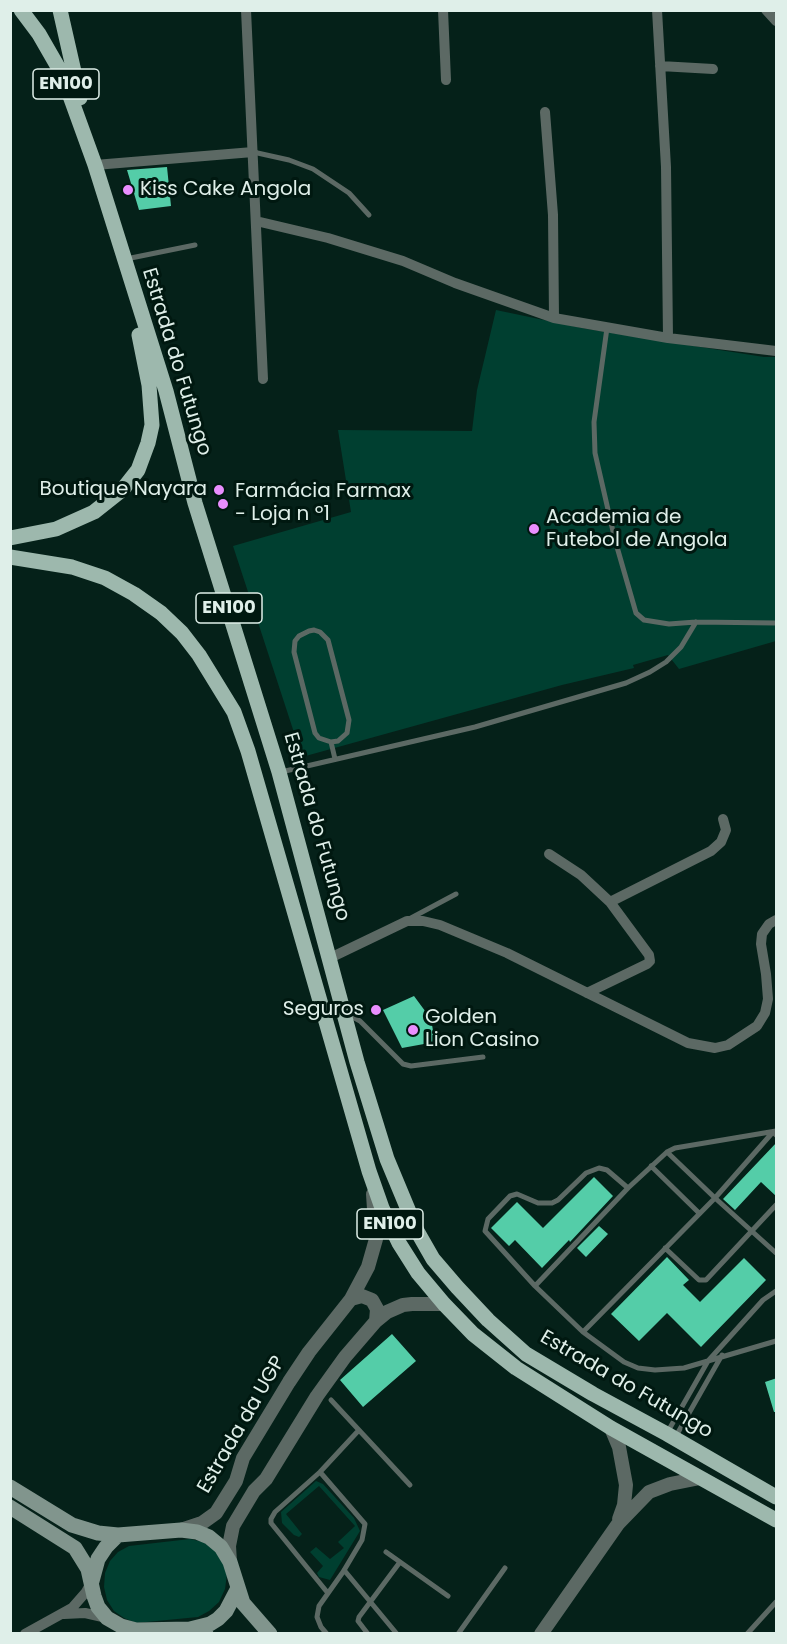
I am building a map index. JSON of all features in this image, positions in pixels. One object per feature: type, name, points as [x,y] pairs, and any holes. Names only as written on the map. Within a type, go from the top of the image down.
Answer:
[{"type":"main road","name":"Estrada do Futungo","points":[[21,10],[39,34],[62,74],[95,165],[166,391],[195,503],[279,772],[357,1062],[387,1159],[417,1231],[433,1259],[488,1320],[526,1354],[777,1497]]},
{"type":"main road","points":[[60,10],[95,165]]},
{"type":"main road","points":[[10,538],[56,529],[94,512],[123,489],[143,459],[152,425],[152,405],[123,260]]},
{"type":"main road","name":"Estrada do Futungo","points":[[10,557],[72,567],[105,578],[143,600],[182,633],[234,712],[248,751],[369,1171],[382,1208],[399,1243],[418,1273],[473,1334],[516,1368],[611,1428],[777,1520]]},
{"type":"main road","points":[[10,1487],[72,1525],[98,1533],[118,1535],[181,1530],[197,1532],[209,1537],[221,1547],[230,1562],[237,1590],[247,1609],[270,1634]]},
{"type":"main road","points":[[10,1508],[75,1548],[88,1569],[99,1607],[107,1618],[121,1626],[136,1630],[190,1629],[210,1624],[226,1611],[237,1590]]},
{"type":"main road","points":[[91,1584],[98,1559],[118,1535]]},
{"type":"main road","points":[[190,1629],[206,1634]]},
{"type":"street","points":[[246,10],[263,379]]},
{"type":"street","points":[[443,10],[446,80]]},
{"type":"street","points":[[657,10],[666,167],[668,338]]},
{"type":"street","points":[[766,10],[777,21]]},
{"type":"street","points":[[660,66],[713,69]]},
{"type":"street","points":[[545,112],[552,215],[554,318]]},
{"type":"street","points":[[95,165],[254,152]]},
{"type":"street","points":[[256,221],[328,238],[403,261],[455,283],[554,318],[668,338],[777,351]]},
{"type":"street","points":[[610,902],[711,851],[721,842],[726,830],[723,819]]},
{"type":"street","points":[[549,854],[581,875],[610,902],[649,955],[650,961],[587,993]]},
{"type":"street","points":[[330,958],[407,921],[423,921],[507,953],[688,1043],[716,1048],[728,1045],[757,1026],[765,1013],[767,990],[761,944],[762,934],[769,924],[777,920]]},
{"type":"street","name":"Estrada da UGP","points":[[181,1530],[202,1523],[216,1513],[236,1481],[243,1458],[289,1382],[351,1299],[368,1267],[376,1239],[375,1204],[369,1171]]},
{"type":"street","points":[[351,1299],[362,1296],[372,1300],[378,1309],[376,1321]]},
{"type":"street","points":[[230,1562],[229,1546],[233,1526],[248,1499],[266,1479],[317,1396],[345,1357],[376,1321],[387,1312],[403,1305],[444,1304]]},
{"type":"street","points":[[611,1428],[619,1447],[626,1485],[624,1505],[618,1524]]},
{"type":"street","points":[[546,1629],[618,1524],[649,1491],[700,1478]]},
{"type":"street","points":[[25,1634],[63,1614],[79,1600],[91,1584]]},
{"type":"street","points":[[63,1614],[85,1613],[107,1618]]},
{"type":"lane","points":[[254,152],[289,160],[313,169],[349,193],[369,215]]},
{"type":"lane","points":[[123,260],[195,245]]},
{"type":"lane","points":[[607,327],[594,422],[595,453],[630,598],[636,613],[644,620],[669,624],[777,623]]},
{"type":"lane","points":[[279,772],[498,721],[626,683],[666,662],[681,647],[696,622]]},
{"type":"lane","points":[[303,632],[320,632],[328,639],[349,720],[347,733],[338,741],[331,742],[325,741],[315,733],[294,652],[296,641],[303,632]]},
{"type":"lane","points":[[331,742],[335,759]]},
{"type":"lane","points":[[407,921],[456,894]]},
{"type":"lane","points":[[344,1012],[360,1021],[403,1064],[411,1066],[483,1057]]},
{"type":"lane","points":[[535,1286],[628,1188],[667,1152],[675,1148],[775,1133]]},
{"type":"lane","points":[[583,1332],[715,1198],[775,1133]]},
{"type":"lane","points":[[667,1152],[777,1253]]},
{"type":"lane","points":[[651,1166],[699,1213]]},
{"type":"lane","points":[[628,1188],[607,1170],[599,1168],[586,1173],[558,1200],[538,1203],[513,1194],[488,1219],[485,1231],[535,1286],[583,1332],[624,1362],[638,1368],[655,1370],[684,1368],[777,1341]]},
{"type":"lane","points":[[665,1248],[699,1280],[704,1281],[777,1205]]},
{"type":"lane","points":[[671,1436],[708,1361],[763,1300],[775,1293]]},
{"type":"lane","points":[[671,1436],[722,1357],[723,1345]]},
{"type":"lane","points":[[331,1400],[410,1485]]},
{"type":"lane","points":[[327,1592],[271,1523],[271,1519],[275,1512],[320,1472],[359,1430]]},
{"type":"lane","points":[[320,1472],[365,1524],[362,1540],[319,1606],[317,1617],[327,1634]]},
{"type":"lane","points":[[386,1552],[448,1596]]},
{"type":"lane","points":[[368,1634],[358,1621],[358,1617],[400,1562]]},
{"type":"lane","points":[[459,1634],[505,1568]]},
{"type":"lane","points":[[344,1570],[398,1634]]},
{"type":"lane","points":[[747,1634],[777,1602]]},
{"type":"green space","name":"Academia de Futebol de Angola","points":[[496,310],[587,329],[776,357],[776,641],[679,669],[668,655],[633,665],[634,668],[562,685],[302,757],[233,546],[351,512],[338,430],[472,431],[477,390]]},
{"type":"green space","points":[[316,1481],[323,1484],[354,1518],[360,1531],[330,1580],[319,1577],[317,1573],[323,1566],[310,1552],[316,1547],[330,1559],[344,1548],[338,1542],[355,1526],[319,1486],[286,1514],[302,1534],[299,1537],[282,1523],[281,1512]]},
{"type":"green space","points":[[190,1539],[203,1542],[214,1549],[223,1560],[227,1574],[225,1589],[219,1602],[198,1617],[136,1623],[114,1611],[107,1600],[104,1587],[105,1573],[110,1561],[118,1552],[129,1546]]},
{"type":"building","points":[[167,167],[171,206],[139,210],[127,170]]},
{"type":"building","name":"Golden Lion Casino","points":[[414,996],[431,1019],[435,1042],[402,1048],[383,1010]]},
{"type":"building","points":[[777,1142],[777,1197],[761,1182],[735,1210],[723,1199]]},
{"type":"building","points":[[594,1177],[613,1196],[542,1268],[515,1240],[509,1246],[491,1228],[517,1202],[543,1228]]},
{"type":"building","points":[[599,1226],[608,1234],[586,1257],[577,1248]]},
{"type":"building","points":[[667,1257],[689,1280],[683,1285],[700,1302],[744,1258],[766,1280],[701,1347],[667,1313],[639,1341],[611,1314]]},
{"type":"building","points":[[392,1334],[416,1361],[363,1407],[340,1380]]},
{"type":"building","points":[[777,1378],[777,1412],[774,1412],[765,1382]]},
{"type":"place","name":"Kiss Cake Angola","points":[[128,190]]},
{"type":"place","name":"Boutique Nayara","points":[[219,490]]},
{"type":"place","name":"Farmácia Farmax - Loja n º1","points":[[223,504]]},
{"type":"place","name":"Academia de Futebol de Angola","points":[[534,529]]},
{"type":"place","name":"Seguros","points":[[376,1010]]},
{"type":"place","name":"Golden Lion Casino","points":[[413,1030]]}]
